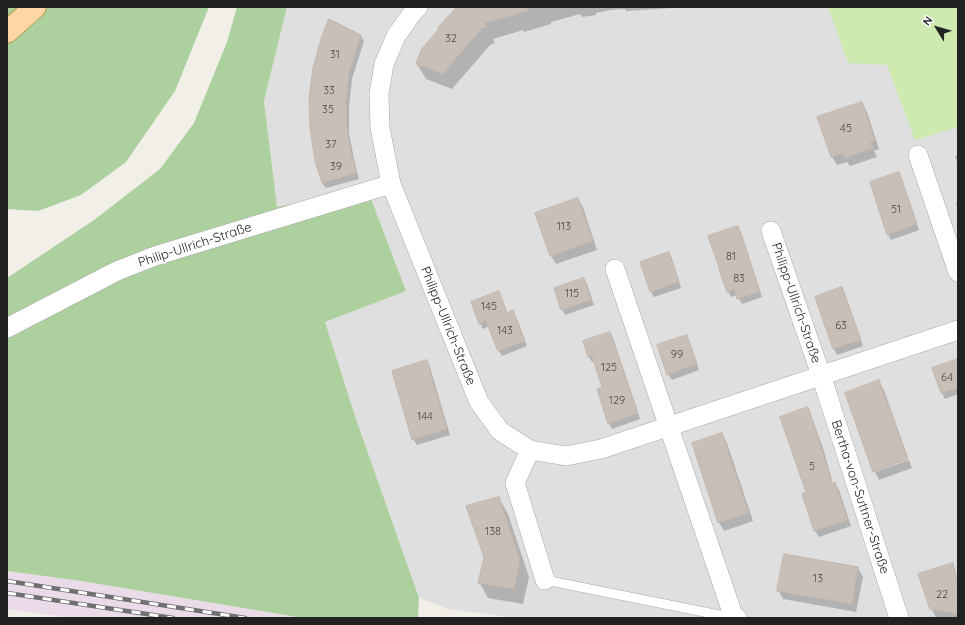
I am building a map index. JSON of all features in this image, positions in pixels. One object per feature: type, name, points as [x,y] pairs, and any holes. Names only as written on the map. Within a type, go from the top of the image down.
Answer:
[{"type":"main road","points":[[7,32],[35,7]]},
{"type":"street","name":"Philipp-Ullrich-Straße","points":[[418,7],[396,36],[384,64],[379,94],[380,128],[391,184],[479,402],[500,432],[530,450],[566,456],[601,449],[958,330]]},
{"type":"street","points":[[918,155],[958,272]]},
{"type":"street","name":"Philip-Ullrich-Straße","points":[[7,328],[116,271],[155,256],[391,184]]},
{"type":"street","name":"Philipp-Ullrich-Straße","points":[[771,231],[821,375]]},
{"type":"street","points":[[615,269],[736,618]]},
{"type":"street","name":"Bertha-von-Suttner-Straße","points":[[821,375],[899,618]]},
{"type":"street","points":[[530,450],[515,483],[545,580]]},
{"type":"lane","points":[[545,580],[736,618]]},
{"type":"shaded area","points":[[287,7],[958,7],[958,618],[517,618],[448,609],[419,598],[355,416],[325,322],[406,291],[367,188],[277,208],[264,101]]},
{"type":"shaded area","points":[[7,571],[81,581],[303,618],[70,618],[7,609]]},
{"type":"green space","points":[[7,7],[209,7],[175,91],[126,162],[81,195],[38,211],[7,209]]},
{"type":"green space","points":[[237,7],[287,7],[264,101],[277,207],[367,188],[406,291],[325,322],[355,416],[419,598],[418,618],[303,618],[81,581],[7,571],[7,278],[94,220],[160,169],[194,123],[227,42]]},
{"type":"green space","points":[[828,7],[958,7],[958,127],[915,140],[887,65],[848,63]]},
{"type":"building","points":[[457,7],[527,7],[528,11],[485,23],[487,27],[481,29],[443,74],[416,64],[421,50]]},
{"type":"building","points":[[329,19],[361,35],[349,73],[346,101],[347,126],[351,153],[357,173],[322,183],[315,161],[310,128],[309,99],[313,68],[321,39]]},
{"type":"building","points":[[862,102],[875,141],[870,142],[873,148],[844,158],[843,153],[831,157],[817,117]]},
{"type":"building","points":[[899,172],[917,224],[887,235],[870,182]]},
{"type":"building","points":[[578,198],[593,241],[550,256],[535,213]]},
{"type":"building","points":[[738,226],[760,292],[737,299],[734,289],[727,292],[708,236]]},
{"type":"building","points":[[669,252],[679,282],[650,292],[640,262]]},
{"type":"building","points":[[584,278],[591,300],[561,310],[554,288]]},
{"type":"building","points":[[842,287],[861,340],[833,349],[815,297]]},
{"type":"building","points":[[499,291],[507,313],[513,310],[525,341],[498,351],[486,321],[479,324],[471,302]]},
{"type":"building","points":[[610,332],[638,413],[608,424],[597,389],[602,387],[592,356],[588,357],[583,341]]},
{"type":"building","points":[[687,335],[697,364],[667,375],[657,345]]},
{"type":"building","points":[[958,359],[958,388],[941,393],[932,368]]},
{"type":"building","points":[[427,360],[447,429],[412,440],[392,371]]},
{"type":"building","points":[[879,380],[908,459],[873,472],[845,393]]},
{"type":"building","points":[[808,407],[832,484],[835,482],[848,520],[814,531],[802,494],[806,492],[780,417]]},
{"type":"building","points":[[722,433],[749,513],[718,523],[692,443]]},
{"type":"building","points":[[499,497],[520,560],[514,589],[478,583],[484,557],[466,506]]},
{"type":"building","points":[[784,554],[858,567],[852,604],[777,591]]},
{"type":"building","points":[[953,563],[958,583],[958,614],[930,609],[918,574]]},
{"type":"railway","points":[[7,581],[245,618]]},
{"type":"railway","points":[[7,593],[173,618]]}]
